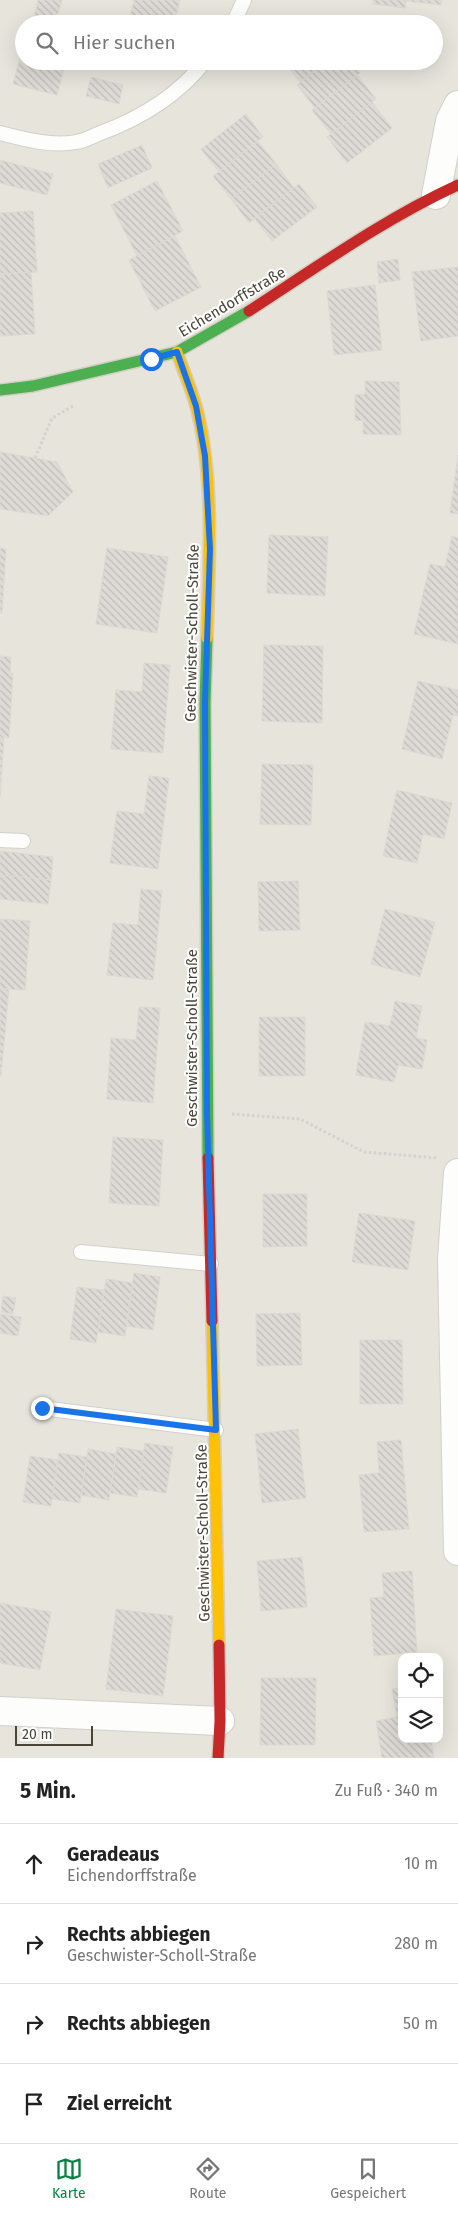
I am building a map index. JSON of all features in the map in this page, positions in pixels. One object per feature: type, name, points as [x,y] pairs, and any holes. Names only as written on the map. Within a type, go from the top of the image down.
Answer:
[{"type":"street","points":[[447,190],[450,121],[458,105]]},
{"type":"street","name":"Eichendorffstraße","points":[[0,390],[32,386],[177,352],[244,315],[351,244],[447,190]]},
{"type":"street","name":"Geschwister-Scholl-Straße","points":[[177,352],[196,406],[205,456],[210,549],[205,703],[207,1113],[216,1430],[220,1721],[218,1758]]},
{"type":"street","points":[[449,1166],[455,1259],[458,1551]]},
{"type":"street","points":[[0,1711],[220,1721]]},
{"type":"lane","points":[[236,15],[244,0]]},
{"type":"lane","points":[[0,133],[46,142],[76,142],[110,130],[160,104],[193,77],[198,70]]},
{"type":"lane","points":[[0,840],[23,841]]},
{"type":"lane","points":[[81,1252],[211,1264]]},
{"type":"lane","points":[[42,1408],[216,1430]]},
{"type":"path","points":[[207,1113],[300,1119],[364,1152],[449,1166]]},
{"type":"shaded area","points":[[0,0],[458,0],[458,1758],[0,1758]]},
{"type":"building","points":[[38,0],[62,0],[57,15],[34,15]]},
{"type":"building","points":[[134,0],[180,0],[176,15],[130,15]]},
{"type":"building","points":[[373,0],[406,0],[405,8],[373,4]]},
{"type":"building","points":[[406,0],[442,0],[441,5]]},
{"type":"building","points":[[17,70],[64,70],[57,95],[13,84]]},
{"type":"building","points":[[290,70],[315,70],[300,82]]},
{"type":"building","points":[[316,70],[358,70],[360,73],[315,108],[297,85]]},
{"type":"building","points":[[357,75],[376,99],[331,134],[312,110]]},
{"type":"building","points":[[91,77],[123,85],[119,104],[86,96]]},
{"type":"building","points":[[372,102],[392,128],[347,163],[327,137]]},
{"type":"building","points":[[246,114],[263,137],[219,172],[201,149]]},
{"type":"building","points":[[258,141],[276,164],[231,199],[213,176]]},
{"type":"building","points":[[142,145],[152,168],[108,188],[98,164]]},
{"type":"building","points":[[0,160],[53,174],[47,195],[0,183]]},
{"type":"building","points":[[276,164],[294,188],[249,223],[231,199]]},
{"type":"building","points":[[157,181],[183,231],[137,256],[111,205]]},
{"type":"building","points":[[299,184],[317,207],[272,241],[254,218]]},
{"type":"building","points":[[33,211],[37,272],[0,274],[0,213]]},
{"type":"building","points":[[175,236],[201,287],[155,311],[129,260]]},
{"type":"building","points":[[398,259],[400,280],[379,283],[377,262]]},
{"type":"building","points":[[458,267],[458,336],[421,341],[412,272]]},
{"type":"building","points":[[31,272],[35,334],[0,336],[0,274]]},
{"type":"building","points":[[375,285],[382,350],[334,355],[327,291]]},
{"type":"building","points":[[365,381],[399,382],[401,435],[363,434],[363,421],[355,420],[355,395],[365,394]]},
{"type":"building","points":[[0,452],[57,462],[73,492],[48,516],[0,509]]},
{"type":"building","points":[[458,455],[458,514],[450,513]]},
{"type":"building","points":[[269,535],[328,537],[325,596],[267,593]]},
{"type":"building","points":[[452,536],[458,538],[458,644],[414,634],[430,564],[445,567]]},
{"type":"building","points":[[0,548],[6,549],[4,581],[0,581]]},
{"type":"building","points":[[107,548],[168,557],[157,633],[96,624]]},
{"type":"building","points":[[0,581],[4,581],[2,613],[0,613]]},
{"type":"building","points":[[264,645],[323,646],[322,723],[262,721]]},
{"type":"building","points":[[0,656],[11,657],[10,673],[13,673],[9,738],[0,737]]},
{"type":"building","points":[[144,663],[170,665],[163,753],[111,749],[116,690],[142,692]]},
{"type":"building","points":[[418,681],[458,690],[458,716],[453,715],[442,759],[402,749]]},
{"type":"building","points":[[0,737],[4,738],[0,797]]},
{"type":"building","points":[[262,764],[313,765],[311,825],[260,824]]},
{"type":"building","points":[[149,776],[169,778],[158,869],[110,863],[117,811],[144,814]]},
{"type":"building","points":[[397,790],[452,803],[444,839],[423,834],[417,863],[383,856]]},
{"type":"building","points":[[0,851],[53,857],[51,880],[0,875]]},
{"type":"building","points":[[0,875],[51,880],[48,904],[0,899]]},
{"type":"building","points":[[298,881],[300,930],[259,931],[258,882]]},
{"type":"building","points":[[141,889],[162,891],[153,980],[107,975],[113,923],[138,925]]},
{"type":"building","points":[[385,909],[435,922],[420,977],[371,964]]},
{"type":"building","points":[[0,919],[30,921],[25,990],[0,989]]},
{"type":"building","points":[[0,989],[9,989],[1,1076],[0,1076]]},
{"type":"building","points":[[395,1001],[422,1006],[416,1038],[427,1040],[422,1069],[398,1065],[394,1082],[356,1075],[365,1022],[390,1026]]},
{"type":"building","points":[[139,1007],[160,1008],[153,1103],[107,1099],[111,1038],[136,1040]]},
{"type":"building","points":[[259,1017],[305,1017],[305,1076],[259,1076]]},
{"type":"building","points":[[113,1137],[163,1140],[159,1206],[109,1203]]},
{"type":"building","points":[[263,1194],[307,1194],[307,1246],[263,1247]]},
{"type":"building","points":[[359,1213],[415,1221],[408,1270],[352,1262]]},
{"type":"building","points":[[134,1273],[160,1277],[153,1330],[126,1326]]},
{"type":"building","points":[[106,1279],[133,1283],[125,1336],[98,1332]]},
{"type":"building","points":[[77,1287],[104,1290],[96,1343],[70,1339]]},
{"type":"building","points":[[3,1296],[16,1298],[13,1314],[1,1312]]},
{"type":"building","points":[[300,1313],[302,1365],[257,1366],[256,1314]]},
{"type":"building","points":[[0,1314],[21,1317],[18,1336],[0,1333]]},
{"type":"building","points":[[360,1340],[402,1340],[403,1404],[360,1404]]},
{"type":"building","points":[[298,1429],[306,1498],[262,1503],[255,1434]]},
{"type":"building","points":[[401,1440],[409,1529],[364,1532],[359,1475],[379,1473],[377,1442]]},
{"type":"building","points":[[145,1443],[173,1447],[166,1493],[138,1489]]},
{"type":"building","points":[[117,1447],[144,1451],[137,1497],[110,1493]]},
{"type":"building","points":[[88,1449],[116,1454],[109,1500],[81,1495]]},
{"type":"building","points":[[59,1453],[87,1457],[80,1503],[52,1499]]},
{"type":"building","points":[[30,1456],[58,1460],[51,1506],[23,1502]]},
{"type":"building","points":[[302,1557],[307,1607],[261,1611],[257,1561]]},
{"type":"building","points":[[412,1571],[417,1652],[374,1656],[370,1598],[384,1597],[382,1573]]},
{"type":"building","points":[[0,1603],[51,1612],[40,1670],[0,1663]]},
{"type":"building","points":[[116,1609],[173,1616],[163,1696],[106,1689]]},
{"type":"building","points":[[261,1678],[316,1678],[315,1745],[260,1745]]},
{"type":"building","points":[[398,1688],[398,1743],[432,1743],[434,1758],[382,1758],[376,1721],[397,1717],[392,1689]]},
{"type":"traffic: fast","points":[[0,390],[33,386],[177,352],[249,311]]},
{"type":"traffic: fast","points":[[207,638],[205,703],[208,1158]]},
{"type":"traffic: slow","points":[[177,352],[196,406],[206,462],[209,521],[207,638]]},
{"type":"traffic: slow","points":[[212,1321],[219,1645]]},
{"type":"traffic: jam","points":[[249,311],[377,228],[458,185]]},
{"type":"traffic: jam","points":[[208,1158],[212,1321]]},
{"type":"traffic: jam","points":[[218,1758],[220,1721],[219,1645]]},
{"type":"route","points":[[42,1408],[216,1430],[207,1113],[205,703],[210,549],[205,456],[196,406],[177,352],[151,359]]}]
